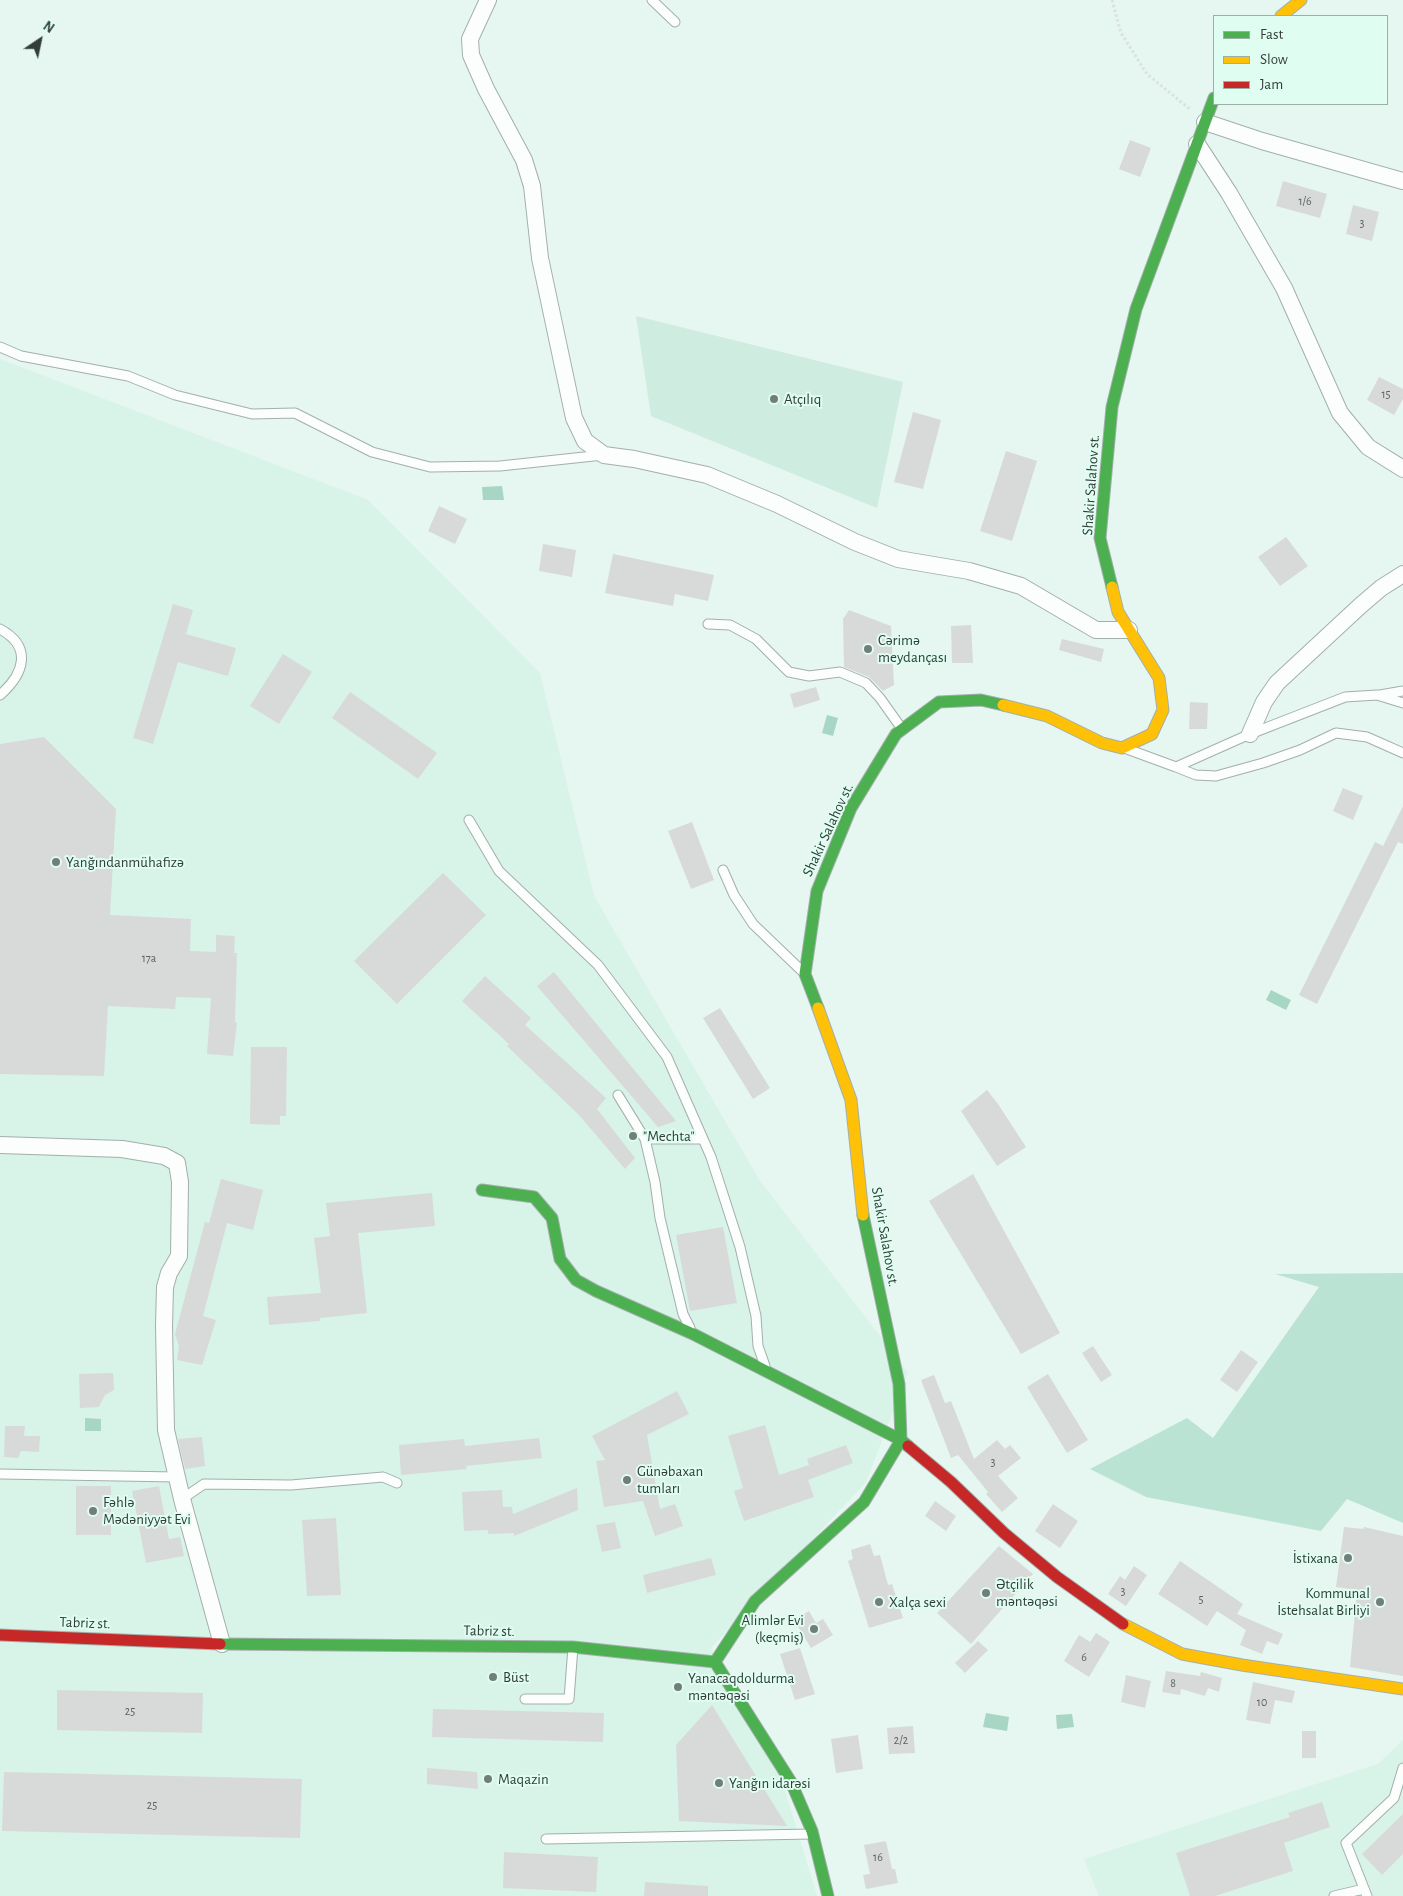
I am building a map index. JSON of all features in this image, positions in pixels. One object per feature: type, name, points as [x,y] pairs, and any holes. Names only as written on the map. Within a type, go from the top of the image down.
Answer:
[{"type":"street","points":[[488,0],[470,39],[471,55],[486,89],[524,160],[532,186],[540,258],[574,418],[584,441],[604,455],[634,459],[707,475],[777,504],[855,542],[898,559],[969,571],[1020,586],[1096,630],[1129,630]]},
{"type":"street","points":[[1283,15],[1301,0]]},
{"type":"street","name":"Shakir Salahov st.","points":[[900,1440],[899,1384],[864,1224],[851,1100],[805,974],[817,891],[851,808],[896,734],[939,702],[981,700],[1047,716],[1102,743],[1122,748],[1152,734],[1163,710],[1159,678],[1118,612],[1100,538],[1112,407],[1136,309],[1213,101]]},
{"type":"street","points":[[1206,122],[1262,141],[1403,181]]},
{"type":"street","points":[[1197,144],[1229,193],[1284,288],[1340,414],[1368,447],[1403,469]]},
{"type":"street","points":[[1250,734],[1264,702],[1277,683],[1331,631],[1381,588],[1403,574]]},
{"type":"street","points":[[0,1145],[122,1149],[164,1156],[177,1163],[180,1182],[179,1256],[169,1273],[165,1287],[166,1430],[182,1499],[222,1644]]},
{"type":"street","points":[[482,1190],[534,1197],[552,1218],[560,1259],[576,1280],[596,1291],[693,1334],[900,1440],[951,1482],[1004,1533],[1057,1577],[1125,1625],[1182,1654],[1251,1667],[1403,1689]]},
{"type":"street","points":[[828,1896],[813,1834],[791,1782],[715,1662],[755,1601],[864,1502],[900,1440]]},
{"type":"street","name":"Tabriz st.","points":[[0,1635],[222,1644],[573,1647],[715,1662]]},
{"type":"lane","points":[[652,0],[675,22]]},
{"type":"lane","points":[[0,347],[21,356],[128,376],[175,395],[252,414],[294,413],[372,452],[430,467],[500,466],[604,455]]},
{"type":"lane","points":[[708,624],[730,625],[756,639],[789,672],[809,676],[840,672],[866,683],[880,698],[903,729]]},
{"type":"lane","points":[[0,629],[15,641],[21,652],[22,662],[20,672],[13,683],[0,695]]},
{"type":"lane","points":[[1176,767],[1250,734],[1345,697],[1403,691]]},
{"type":"lane","points":[[1377,695],[1403,703]]},
{"type":"lane","points":[[1122,748],[1196,775],[1216,776],[1270,761],[1300,750],[1336,732],[1367,737],[1403,753]]},
{"type":"lane","points":[[469,820],[500,871],[598,964],[667,1057],[711,1157],[740,1247],[756,1316],[758,1346],[766,1371]]},
{"type":"lane","points":[[723,870],[734,895],[753,924],[805,974]]},
{"type":"lane","points":[[618,1095],[645,1139],[655,1182],[660,1218],[683,1314],[693,1334]]},
{"type":"lane","points":[[645,1139],[703,1138]]},
{"type":"lane","points":[[0,1474],[177,1478]]},
{"type":"lane","points":[[182,1499],[191,1491],[204,1484],[291,1485],[383,1477],[397,1483]]},
{"type":"lane","points":[[525,1699],[569,1700],[573,1647]]},
{"type":"lane","points":[[1334,1896],[1366,1892],[1346,1843],[1394,1798],[1403,1768]]},
{"type":"lane","points":[[546,1839],[813,1834]]},
{"type":"path","points":[[1112,0],[1121,33],[1147,74],[1206,122]]},
{"type":"shaded area","name":"Atçılıq","points":[[636,316],[903,382],[877,508],[651,416]]},
{"type":"shaded area","points":[[0,359],[368,500],[540,673],[594,896],[760,1181],[908,1372],[866,1482],[711,1648],[783,1784],[817,1896],[0,1896]]},
{"type":"shaded area","points":[[502,486],[504,500],[483,500],[482,487]]},
{"type":"shaded area","points":[[827,715],[838,718],[833,736],[822,733]]},
{"type":"shaded area","points":[[1271,990],[1291,1000],[1286,1010],[1266,1000]]},
{"type":"shaded area","points":[[1403,1273],[1403,1523],[1347,1499],[1321,1531],[1146,1497],[1090,1469],[1187,1418],[1213,1438],[1319,1287],[1275,1274]]},
{"type":"shaded area","points":[[85,1418],[101,1419],[101,1431],[85,1431]]},
{"type":"shaded area","points":[[986,1713],[1009,1717],[1007,1731],[983,1727]]},
{"type":"shaded area","points":[[1072,1714],[1074,1727],[1057,1729],[1056,1715]]},
{"type":"shaded area","points":[[1403,1740],[1403,1896],[1099,1896],[1084,1859],[1378,1764]]},
{"type":"building","points":[[1130,140],[1151,148],[1140,177],[1119,169]]},
{"type":"building","points":[[1283,181],[1327,194],[1320,218],[1276,206]]},
{"type":"building","points":[[1353,205],[1379,212],[1372,241],[1346,234]]},
{"type":"building","points":[[1379,377],[1403,389],[1403,399],[1394,415],[1367,400]]},
{"type":"building","points":[[913,412],[941,420],[923,489],[894,482]]},
{"type":"building","points":[[1006,451],[1037,461],[1012,541],[980,531]]},
{"type":"building","points":[[439,506],[467,519],[455,544],[428,531]]},
{"type":"building","points":[[1286,537],[1308,566],[1280,586],[1258,557]]},
{"type":"building","points":[[543,544],[576,550],[572,577],[539,571]]},
{"type":"building","points":[[613,554],[714,575],[708,601],[675,594],[673,606],[605,593]]},
{"type":"building","points":[[173,604],[193,610],[186,634],[236,648],[228,676],[178,662],[153,744],[133,738]]},
{"type":"building","name":"Cərimə meydançası","points":[[849,610],[891,626],[894,685],[883,691],[869,677],[844,667],[843,619]]},
{"type":"building","points":[[971,625],[973,663],[952,663],[951,626]]},
{"type":"building","points":[[1062,639],[1104,649],[1101,662],[1059,650]]},
{"type":"building","points":[[283,654],[312,672],[279,724],[250,706]]},
{"type":"building","points":[[816,687],[820,700],[794,708],[790,694]]},
{"type":"building","points":[[350,692],[437,753],[418,779],[332,718]]},
{"type":"building","points":[[1190,702],[1208,703],[1207,729],[1189,729]]},
{"type":"building","name":"Yanğındanmühafizə","points":[[44,737],[116,809],[110,915],[191,919],[190,951],[216,952],[216,935],[235,936],[234,953],[237,953],[235,1022],[237,1023],[233,1056],[207,1054],[211,998],[176,997],[175,1009],[108,1006],[104,1076],[0,1074],[0,744]]},
{"type":"building","points":[[1343,788],[1363,796],[1353,820],[1333,811]]},
{"type":"building","points":[[1403,806],[1403,844],[1398,842],[1317,1004],[1299,995],[1375,842],[1383,846]]},
{"type":"building","points":[[692,822],[714,880],[691,889],[668,831]]},
{"type":"building","points":[[443,873],[486,915],[397,1004],[354,961]]},
{"type":"building","points":[[554,972],[676,1121],[658,1127],[537,986]]},
{"type":"building","points":[[485,976],[531,1018],[525,1025],[606,1098],[597,1109],[635,1158],[625,1169],[579,1115],[507,1046],[509,1044],[462,1001]]},
{"type":"building","points":[[720,1008],[770,1088],[753,1099],[703,1018]]},
{"type":"building","points":[[251,1047],[287,1047],[286,1116],[280,1116],[280,1125],[250,1124]]},
{"type":"building","points":[[987,1090],[1026,1147],[997,1166],[961,1111]]},
{"type":"building","points":[[973,1174],[1060,1333],[1021,1354],[929,1201]]},
{"type":"building","points":[[221,1179],[263,1190],[253,1230],[227,1223],[203,1316],[216,1320],[202,1365],[177,1360],[179,1346],[175,1334],[205,1222],[209,1223]]},
{"type":"building","points":[[432,1193],[435,1226],[358,1233],[367,1313],[320,1318],[320,1321],[269,1325],[267,1297],[321,1293],[314,1238],[330,1236],[326,1203]]},
{"type":"building","points":[[723,1227],[737,1303],[690,1311],[676,1235]]},
{"type":"building","points":[[1093,1346],[1112,1375],[1101,1382],[1082,1353]]},
{"type":"building","points":[[1241,1350],[1258,1362],[1237,1392],[1220,1380]]},
{"type":"building","points":[[113,1373],[114,1390],[105,1395],[99,1407],[80,1408],[79,1374]]},
{"type":"building","points":[[1048,1374],[1088,1440],[1067,1453],[1027,1387]]},
{"type":"building","points":[[934,1375],[945,1403],[951,1401],[974,1459],[997,1440],[1005,1449],[1010,1445],[1021,1458],[998,1476],[1018,1498],[1002,1512],[986,1494],[988,1492],[958,1455],[951,1458],[921,1380]]},
{"type":"building","points":[[677,1391],[689,1414],[647,1435],[660,1509],[675,1504],[683,1526],[655,1536],[643,1501],[604,1507],[596,1461],[605,1460],[592,1436]]},
{"type":"building","points":[[765,1425],[779,1475],[809,1465],[807,1459],[846,1445],[853,1463],[808,1480],[814,1497],[744,1521],[734,1491],[743,1488],[728,1436]]},
{"type":"building","points":[[5,1426],[25,1426],[24,1436],[40,1436],[39,1452],[21,1451],[18,1458],[4,1457]]},
{"type":"building","points":[[202,1437],[205,1466],[185,1469],[178,1439]]},
{"type":"building","points":[[539,1438],[542,1458],[466,1466],[467,1469],[401,1475],[399,1445],[464,1439],[465,1446]]},
{"type":"building","name":"Fəhlə Mədəniyyət Evi","points":[[76,1486],[111,1486],[111,1535],[76,1535]]},
{"type":"building","points":[[159,1486],[169,1539],[180,1537],[184,1556],[146,1563],[132,1491]]},
{"type":"building","points":[[577,1488],[578,1510],[514,1536],[514,1533],[488,1534],[488,1530],[464,1531],[462,1492],[502,1490],[503,1507],[512,1507],[513,1514]]},
{"type":"building","points":[[935,1501],[956,1516],[946,1531],[925,1516]]},
{"type":"building","points":[[1053,1504],[1078,1521],[1060,1548],[1035,1531]]},
{"type":"building","points":[[336,1518],[341,1595],[307,1596],[302,1520]]},
{"type":"building","points":[[615,1522],[621,1548],[602,1552],[596,1525]]},
{"type":"building","name":"Kommunal İstehsalat Birliyi","points":[[1344,1527],[1363,1529],[1364,1527],[1403,1536],[1403,1676],[1350,1667],[1357,1590],[1336,1587]]},
{"type":"building","name":"Xalça sexi","points":[[870,1544],[874,1556],[880,1555],[888,1585],[892,1584],[903,1618],[869,1628],[848,1561],[853,1559],[851,1550]]},
{"type":"building","name":"Ətçilik məntəqəsi","points":[[999,1546],[1033,1574],[971,1644],[937,1613]]},
{"type":"building","points":[[711,1558],[716,1575],[647,1593],[643,1575]]},
{"type":"building","points":[[1180,1561],[1243,1604],[1237,1614],[1283,1634],[1278,1645],[1267,1641],[1262,1654],[1240,1645],[1246,1630],[1217,1611],[1207,1626],[1158,1594]]},
{"type":"building","points":[[1134,1566],[1147,1575],[1126,1606],[1108,1594],[1120,1576],[1125,1580]]},
{"type":"building","name":"Alimlər Evi (keçmiş)","points":[[809,1611],[816,1623],[823,1619],[833,1635],[811,1648],[794,1620]]},
{"type":"building","points":[[1096,1633],[1110,1642],[1089,1677],[1064,1661],[1079,1635],[1090,1642]]},
{"type":"building","points":[[978,1641],[988,1650],[965,1673],[955,1663]]},
{"type":"building","points":[[800,1648],[815,1694],[795,1700],[780,1654]]},
{"type":"building","points":[[1166,1671],[1200,1676],[1201,1672],[1222,1678],[1219,1692],[1208,1688],[1205,1696],[1181,1689],[1180,1695],[1162,1692]]},
{"type":"building","points":[[1126,1675],[1151,1681],[1145,1708],[1121,1702]]},
{"type":"building","points":[[1253,1682],[1295,1691],[1292,1703],[1275,1700],[1270,1724],[1246,1720]]},
{"type":"building","points":[[57,1690],[203,1693],[202,1733],[57,1730]]},
{"type":"building","name":"Yanğın idarəsi","points":[[712,1705],[787,1826],[679,1821],[676,1745]]},
{"type":"building","points":[[433,1709],[604,1713],[603,1742],[432,1737]]},
{"type":"building","points":[[913,1726],[915,1753],[889,1754],[887,1728]]},
{"type":"building","points":[[1302,1731],[1316,1731],[1316,1758],[1302,1758]]},
{"type":"building","points":[[858,1735],[863,1769],[836,1773],[831,1739]]},
{"type":"building","points":[[427,1768],[477,1772],[478,1789],[427,1784]]},
{"type":"building","points":[[4,1772],[302,1779],[300,1838],[2,1831]]},
{"type":"building","points":[[1322,1802],[1330,1827],[1284,1843],[1293,1871],[1215,1896],[1190,1896],[1176,1853],[1290,1817],[1288,1813]]},
{"type":"building","points":[[1403,1814],[1403,1854],[1382,1875],[1362,1854]]},
{"type":"building","points":[[886,1841],[892,1869],[895,1869],[898,1883],[866,1889],[863,1875],[870,1874],[864,1845]]},
{"type":"building","points":[[504,1852],[598,1857],[596,1892],[503,1888]]},
{"type":"building","points":[[645,1882],[708,1886],[708,1896],[644,1896]]},
{"type":"traffic: fast","points":[[1112,587],[1100,538],[1112,407],[1136,309],[1213,101]]},
{"type":"traffic: fast","points":[[818,1008],[805,974],[817,891],[851,808],[896,734],[939,702],[981,700],[1003,705]]},
{"type":"traffic: fast","points":[[482,1190],[534,1197],[552,1218],[560,1259],[576,1280],[596,1291],[693,1334],[901,1440],[908,1446]]},
{"type":"traffic: fast","points":[[715,1662],[755,1601],[864,1502],[901,1440],[899,1384],[863,1215]]},
{"type":"traffic: fast","points":[[220,1644],[573,1647],[715,1662]]},
{"type":"traffic: fast","points":[[715,1662],[791,1782],[812,1831],[828,1896]]},
{"type":"traffic: slow","points":[[1282,15],[1301,0]]},
{"type":"traffic: slow","points":[[1003,705],[1047,716],[1102,743],[1122,748],[1152,734],[1163,710],[1159,678],[1118,612],[1112,587]]},
{"type":"traffic: slow","points":[[818,1008],[851,1100],[863,1215]]},
{"type":"traffic: slow","points":[[1123,1624],[1182,1654],[1403,1689]]},
{"type":"traffic: jam","points":[[908,1446],[951,1482],[1004,1533],[1057,1577],[1123,1624]]},
{"type":"traffic: jam","points":[[0,1635],[220,1644]]},
{"type":"place","name":"Atçılıq","points":[[774,399]]},
{"type":"place","name":"Cərimə meydançası","points":[[868,649]]},
{"type":"place","name":"Yanğındanmühafizə","points":[[56,862]]},
{"type":"place","name":"\"Mechta\"","points":[[633,1136]]},
{"type":"place","name":"Günəbaxan tumları","points":[[627,1480]]},
{"type":"place","name":"Fəhlə Mədəniyyət Evi","points":[[93,1511]]},
{"type":"place","name":"İstixana","points":[[1348,1558]]},
{"type":"place","name":"Ətçilik məntəqəsi","points":[[986,1593]]},
{"type":"place","name":"Xalça sexi","points":[[879,1602]]},
{"type":"place","name":"Kommunal İstehsalat Birliyi","points":[[1380,1602]]},
{"type":"place","name":"Alimlər Evi (keçmiş)","points":[[814,1629]]},
{"type":"place","name":"Büst","points":[[493,1677]]},
{"type":"place","name":"Yanacaqdoldurma məntəqəsi","points":[[678,1687]]},
{"type":"place","name":"Maqazin","points":[[488,1779]]},
{"type":"place","name":"Yanğın idarəsi","points":[[719,1783]]}]
